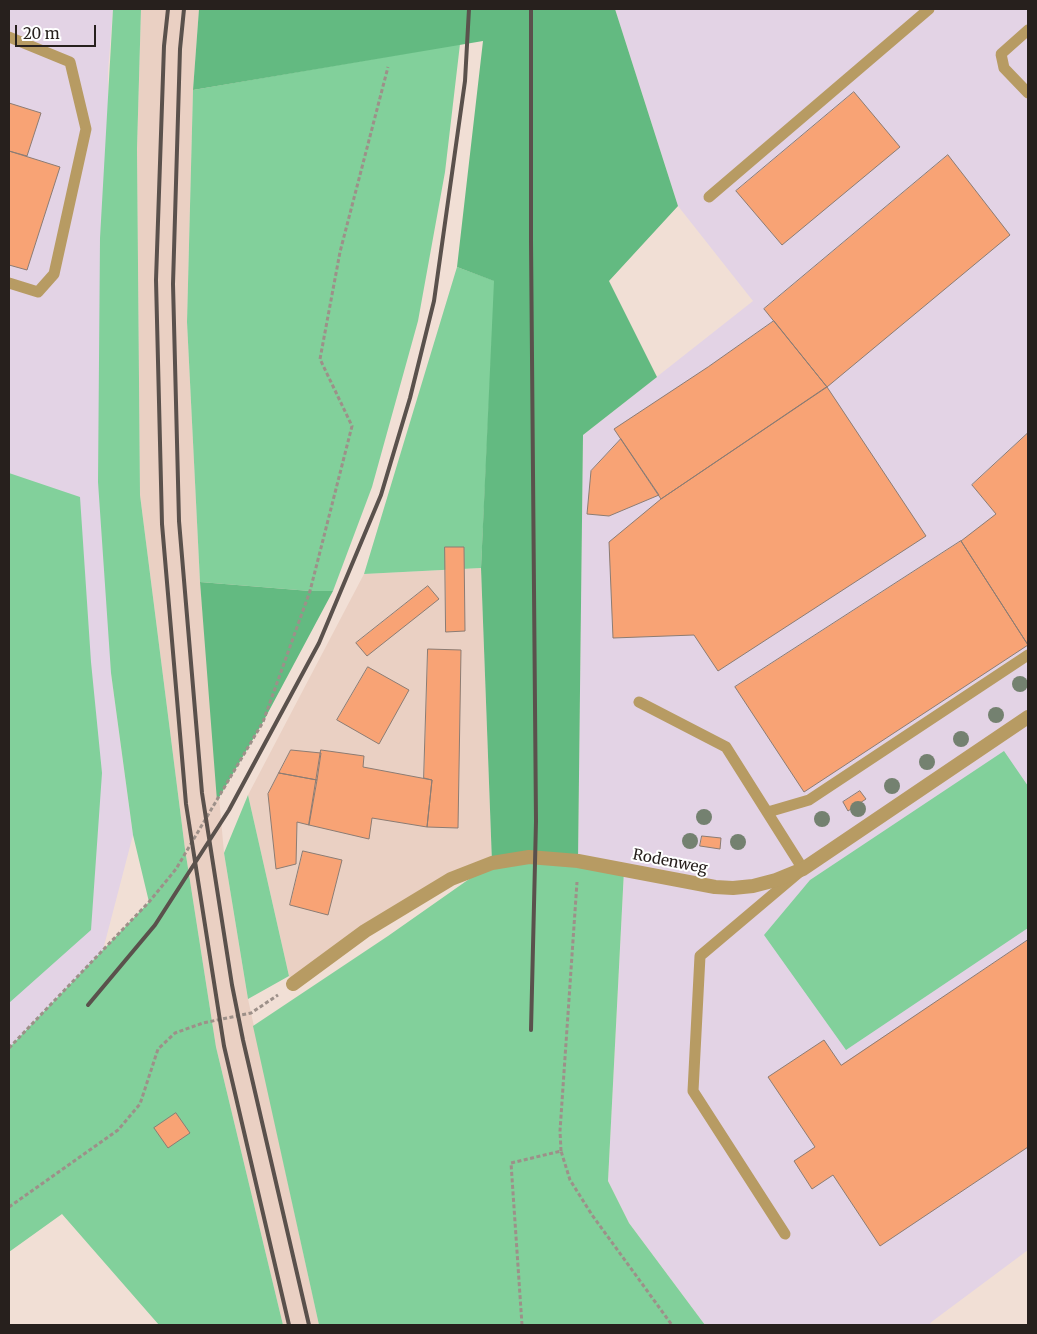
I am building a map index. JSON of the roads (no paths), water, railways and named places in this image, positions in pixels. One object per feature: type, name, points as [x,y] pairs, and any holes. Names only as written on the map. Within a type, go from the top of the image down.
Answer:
[{"type":"street","name":"Rodenweg","points":[[293,984],[365,931],[451,879],[492,863],[529,857],[578,861],[715,887],[753,886],[776,880],[803,869],[1028,717]]},
{"type":"lane","points":[[709,196],[929,9]]},
{"type":"lane","points":[[1028,30],[1001,54],[1004,68],[1028,93]]},
{"type":"lane","points":[[9,37],[70,62],[86,129],[54,274],[38,292],[9,282]]},
{"type":"lane","points":[[768,812],[809,800],[1028,655]]},
{"type":"lane","points":[[639,702],[726,746],[803,869],[700,956],[693,1091],[785,1234]]},
{"type":"railway","points":[[168,9],[164,46],[156,280],[162,524],[186,804],[224,1046],[289,1325]]},
{"type":"railway","points":[[184,9],[180,49],[173,284],[179,521],[202,793],[232,985],[243,1040],[309,1325]]},
{"type":"railway","points":[[88,1005],[155,925],[229,810],[319,643],[381,495],[410,398],[434,301],[465,81],[469,9]]},
{"type":"railway","points":[[531,9],[536,821],[531,1030]]}]
